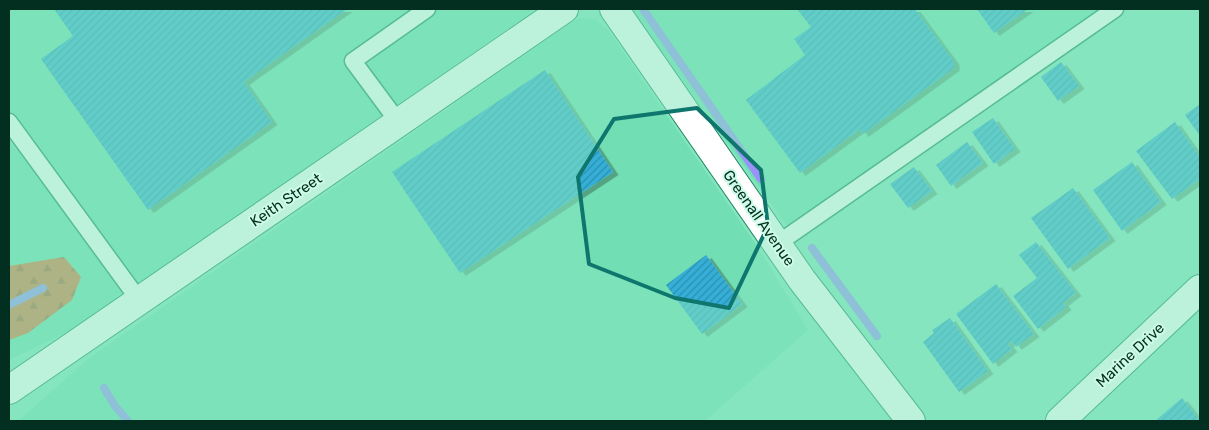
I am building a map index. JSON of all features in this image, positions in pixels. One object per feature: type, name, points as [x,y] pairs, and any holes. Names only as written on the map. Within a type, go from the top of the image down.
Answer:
[{"type":"street","name":"Keith Street","points":[[9,390],[564,9]]},
{"type":"street","name":"Greenall Avenue","points":[[614,9],[802,280],[911,421]]},
{"type":"street","name":"Marine Drive","points":[[1060,421],[1200,290]]},
{"type":"lane","points":[[399,123],[353,61],[427,9]]},
{"type":"lane","points":[[777,244],[1115,9]]},
{"type":"lane","points":[[9,122],[139,300]]},
{"type":"highlighted area","points":[[697,108],[761,170],[768,226],[729,308],[675,298],[589,264],[578,177],[614,119]]},
{"type":"shaded area","points":[[9,9],[534,9],[86,323],[9,360]]},
{"type":"shaded area","points":[[631,9],[1115,9],[793,234]]},
{"type":"shaded area","points":[[581,18],[596,20],[608,30],[757,246],[808,330],[705,421],[18,421],[88,359],[575,20]]},
{"type":"green space","points":[[64,257],[81,277],[72,300],[28,333],[9,340],[9,266]]},
{"type":"building","points":[[54,9],[347,9],[244,82],[272,122],[148,210],[41,59],[73,36]]},
{"type":"building","points":[[797,9],[915,9],[954,62],[954,68],[863,134],[860,129],[800,173],[746,100],[805,55],[794,39],[811,27]]},
{"type":"building","points":[[977,9],[1028,9],[994,33]]},
{"type":"building","points":[[1061,62],[1079,86],[1058,101],[1041,77]]},
{"type":"building","points":[[545,70],[613,172],[460,273],[392,172]]},
{"type":"building","points":[[1200,104],[1200,136],[1185,115]]},
{"type":"building","points":[[993,118],[1015,149],[994,164],[972,132]]},
{"type":"building","points":[[1175,122],[1200,157],[1200,179],[1172,199],[1136,151]]},
{"type":"building","points":[[967,142],[983,163],[951,186],[936,165]]},
{"type":"building","points":[[1132,162],[1161,202],[1122,231],[1093,190]]},
{"type":"building","points":[[914,167],[932,191],[908,208],[890,184]]},
{"type":"building","points":[[1073,188],[1110,238],[1068,269],[1031,218]]},
{"type":"building","points":[[1036,242],[1076,293],[1063,303],[1066,307],[1038,329],[1013,296],[1037,278],[1019,255]]},
{"type":"building","points":[[706,255],[742,304],[702,334],[666,285]]},
{"type":"building","points":[[996,284],[1034,334],[1016,347],[1012,341],[1008,344],[1012,349],[993,364],[956,314]]},
{"type":"building","points":[[950,318],[988,371],[959,392],[923,342],[934,333],[932,330]]},
{"type":"building","points":[[1182,398],[1200,421],[1155,421]]},
{"type":"waterway","points":[[643,9],[761,179]]},
{"type":"waterway","points":[[812,248],[877,336]]},
{"type":"waterway","points":[[9,305],[43,288]]},
{"type":"waterway","points":[[104,388],[115,406],[128,421]]}]
